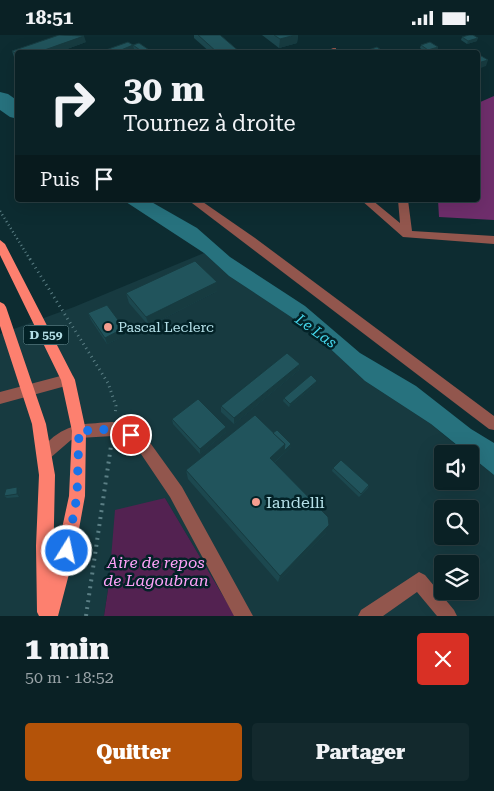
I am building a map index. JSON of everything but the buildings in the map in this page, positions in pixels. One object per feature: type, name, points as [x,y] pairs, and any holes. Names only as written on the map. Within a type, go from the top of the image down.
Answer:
[{"type":"main road","name":"D 559","points":[[0,244],[68,380],[79,431],[77,496],[67,551],[47,616]]},
{"type":"main road","name":"D 559","points":[[0,307],[38,424],[44,454],[47,475],[44,546],[47,616]]},
{"type":"street","points":[[196,202],[251,241],[494,424]]},
{"type":"street","points":[[368,202],[408,234],[494,240]]},
{"type":"street","points":[[403,202],[408,234]]},
{"type":"street","points":[[0,398],[68,380]]},
{"type":"street","points":[[44,454],[66,435],[79,431],[113,429],[131,435],[146,449],[176,491],[244,616]]},
{"type":"street","points":[[368,616],[419,581],[448,616]]},
{"type":"shaded area","points":[[494,96],[494,220],[439,217],[438,202],[480,202],[480,102]]},
{"type":"shaded area","points":[[204,253],[229,276],[291,317],[323,342],[365,381],[431,424],[456,445],[434,445],[434,490],[479,490],[479,463],[494,475],[494,616],[235,616],[165,498],[109,583],[104,616],[0,616],[0,334],[74,307]]},
{"type":"green space","name":"Aire de repos de Lagoubran","points":[[165,498],[235,616],[104,616],[109,583],[115,510]]},
{"type":"water","points":[[126,202],[152,202],[197,228],[230,257],[305,306],[360,353],[416,386],[471,429],[494,443],[494,475],[479,463],[479,445],[457,445],[431,424],[365,381],[323,342],[291,317],[229,276],[204,253]]},
{"type":"waterway","name":"Le Las","points":[[0,99],[15,110]]},
{"type":"place","name":"Pascal Leclerc","points":[[108,327]]},
{"type":"place","name":"Iandelli","points":[[256,502]]},
{"type":"route","points":[[67,551],[77,496],[79,431],[113,429],[131,435]]}]
